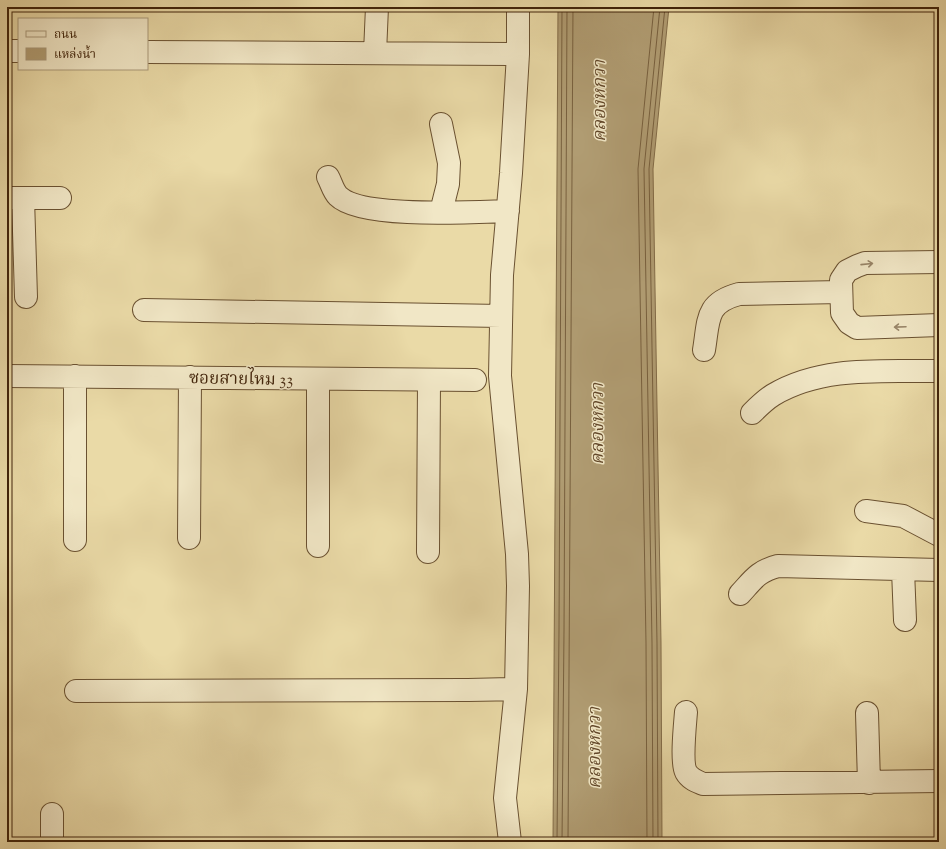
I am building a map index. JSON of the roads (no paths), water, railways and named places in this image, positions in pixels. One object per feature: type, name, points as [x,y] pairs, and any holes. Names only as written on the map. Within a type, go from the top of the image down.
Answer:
[{"type":"street","points":[[375,53],[377,7]]},
{"type":"street","points":[[510,842],[505,798],[516,689],[518,586],[517,554],[500,376],[502,275],[508,211],[518,54],[518,7]]},
{"type":"street","points":[[7,50],[18,51]]},
{"type":"street","points":[[148,52],[518,54]]},
{"type":"street","points":[[440,212],[448,184],[449,163],[441,124]]},
{"type":"street","points":[[328,176],[337,196],[352,204],[373,210],[408,212],[508,211]]},
{"type":"street","points":[[26,297],[15,198],[60,198]]},
{"type":"street","points":[[939,262],[866,263],[847,272],[841,280],[842,313],[849,323],[857,328],[939,325]]},
{"type":"street","points":[[704,350],[710,312],[717,304],[728,297],[739,294],[841,292]]},
{"type":"street","points":[[144,310],[501,316]]},
{"type":"street","points":[[752,413],[772,396],[790,386],[818,377],[845,372],[939,371]]},
{"type":"street","name":"ซอยสายไหม 33","points":[[7,376],[475,380]]},
{"type":"street","points":[[75,376],[75,540]]},
{"type":"street","points":[[189,538],[190,378]]},
{"type":"street","points":[[318,379],[318,546]]},
{"type":"street","points":[[428,552],[429,380]]},
{"type":"street","points":[[866,511],[903,516],[939,535]]},
{"type":"street","points":[[740,594],[766,569],[778,566],[939,570]]},
{"type":"street","points":[[902,570],[905,620]]},
{"type":"street","points":[[76,691],[516,689]]},
{"type":"street","points":[[686,712],[684,758],[685,771],[693,780],[703,784],[939,782]]},
{"type":"street","points":[[867,713],[869,783]]},
{"type":"street","points":[[52,814],[52,842]]},
{"type":"water","name":"คลองหกวา","points":[[558,7],[669,7],[653,169],[661,643],[662,842],[553,842]]}]
